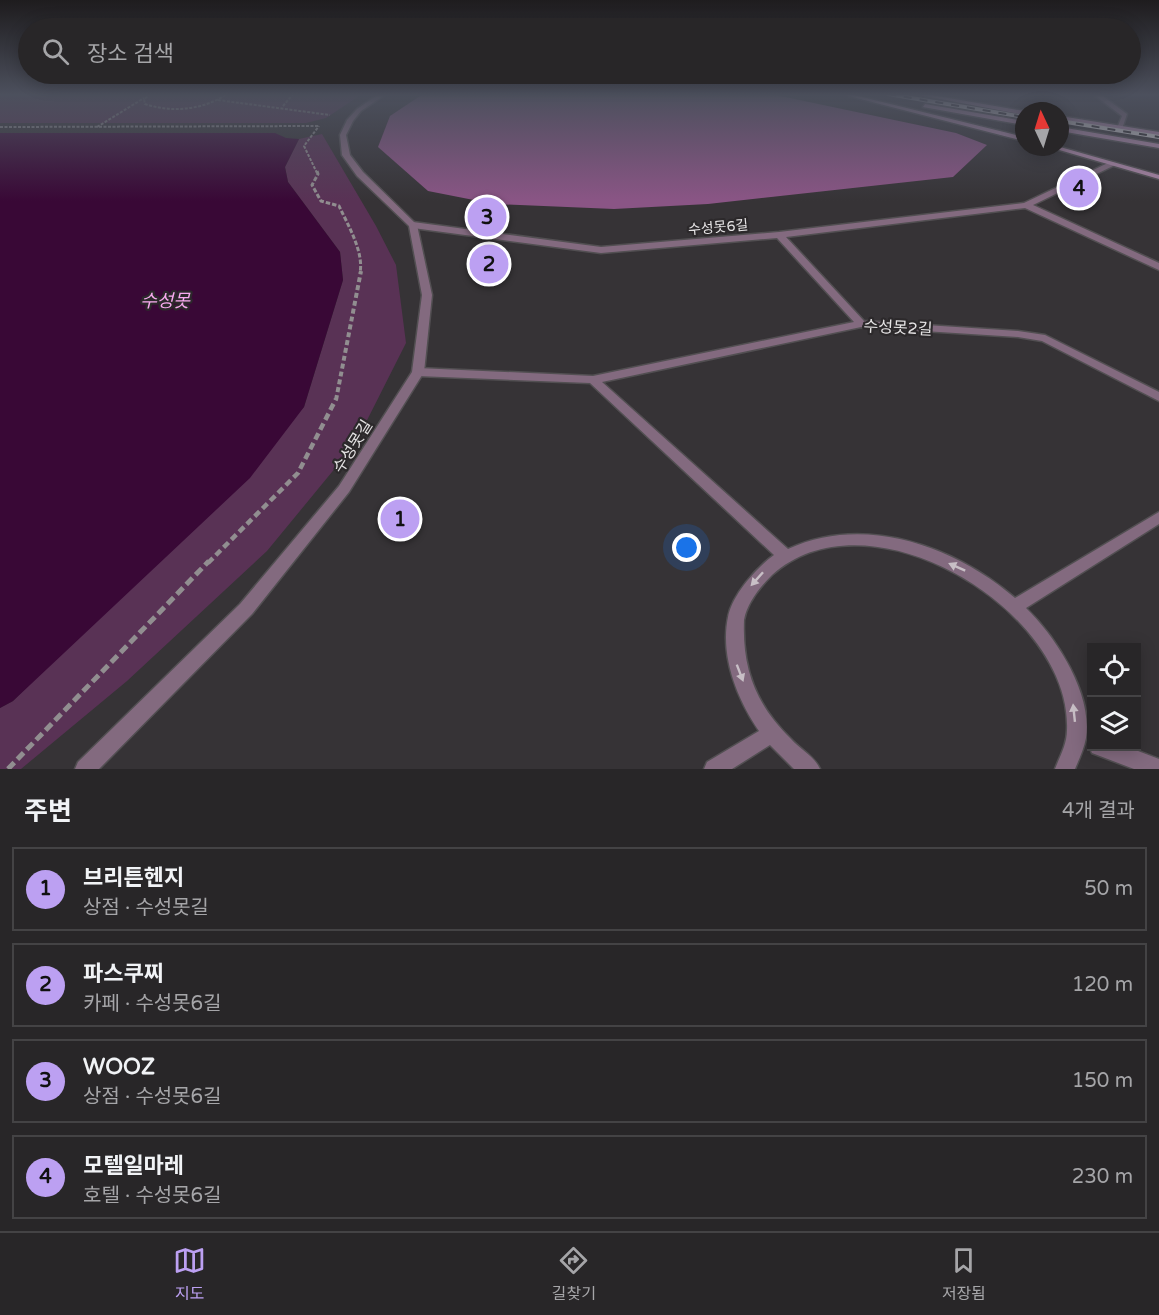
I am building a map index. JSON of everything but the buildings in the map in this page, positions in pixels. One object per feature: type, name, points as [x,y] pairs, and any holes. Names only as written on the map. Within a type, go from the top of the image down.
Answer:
[{"type":"main road","points":[[988,130],[1015,137]]},
{"type":"main road","points":[[1132,130],[1159,134]]},
{"type":"main road","points":[[1069,131],[1159,146]]},
{"type":"main road","points":[[1069,152],[1159,177]]},
{"type":"street","points":[[345,130],[343,135],[346,155],[360,174],[413,225]]},
{"type":"street","name":"수성못6길","points":[[413,225],[601,250],[779,235],[1026,205],[1113,164]]},
{"type":"street","points":[[1026,205],[1159,267]]},
{"type":"street","name":"수성못길","points":[[93,767],[254,600],[344,489],[418,372],[427,295],[413,225]]},
{"type":"street","points":[[779,235],[861,324]]},
{"type":"street","name":"수성못2길","points":[[418,372],[593,380],[861,324],[1018,334],[1045,339],[1159,397]]},
{"type":"street","points":[[593,380],[784,555]]},
{"type":"street","points":[[1015,606],[1159,517]]},
{"type":"street","points":[[810,769],[792,755],[755,710],[735,660],[736,615],[753,580],[784,555],[824,541],[871,540],[921,551],[970,573],[1015,606],[1050,646],[1072,692],[1084,741],[1065,769]]},
{"type":"street","points":[[714,769],[772,733]]},
{"type":"street","points":[[1110,751],[1159,769]]},
{"type":"path","points":[[8,769],[171,599],[298,472],[335,405],[362,265],[350,229],[339,206],[321,201],[312,185],[318,174],[304,146],[315,130]]},
{"type":"shaded area","points":[[385,130],[941,130],[987,145],[953,177],[708,204],[614,209],[494,204],[428,191],[378,147]]},
{"type":"shaded area","points":[[322,134],[396,265],[406,343],[355,444],[267,551],[127,681],[21,769],[0,769],[0,708],[13,701],[304,407],[343,280],[340,252],[288,182],[285,167],[299,139]]},
{"type":"water","name":"수성못","points":[[0,133],[275,133],[286,138],[299,139],[285,167],[288,182],[340,252],[343,280],[304,407],[250,478],[13,701],[0,708]]},
{"type":"railway","points":[[1115,130],[1159,137]]},
{"type":"place","name":"모텔일마레","points":[[1079,188]]},
{"type":"place","name":"WOOZ","points":[[487,217]]},
{"type":"place","name":"파스쿠찌","points":[[489,264]]},
{"type":"place","name":"브리튼헨지","points":[[400,519]]}]
